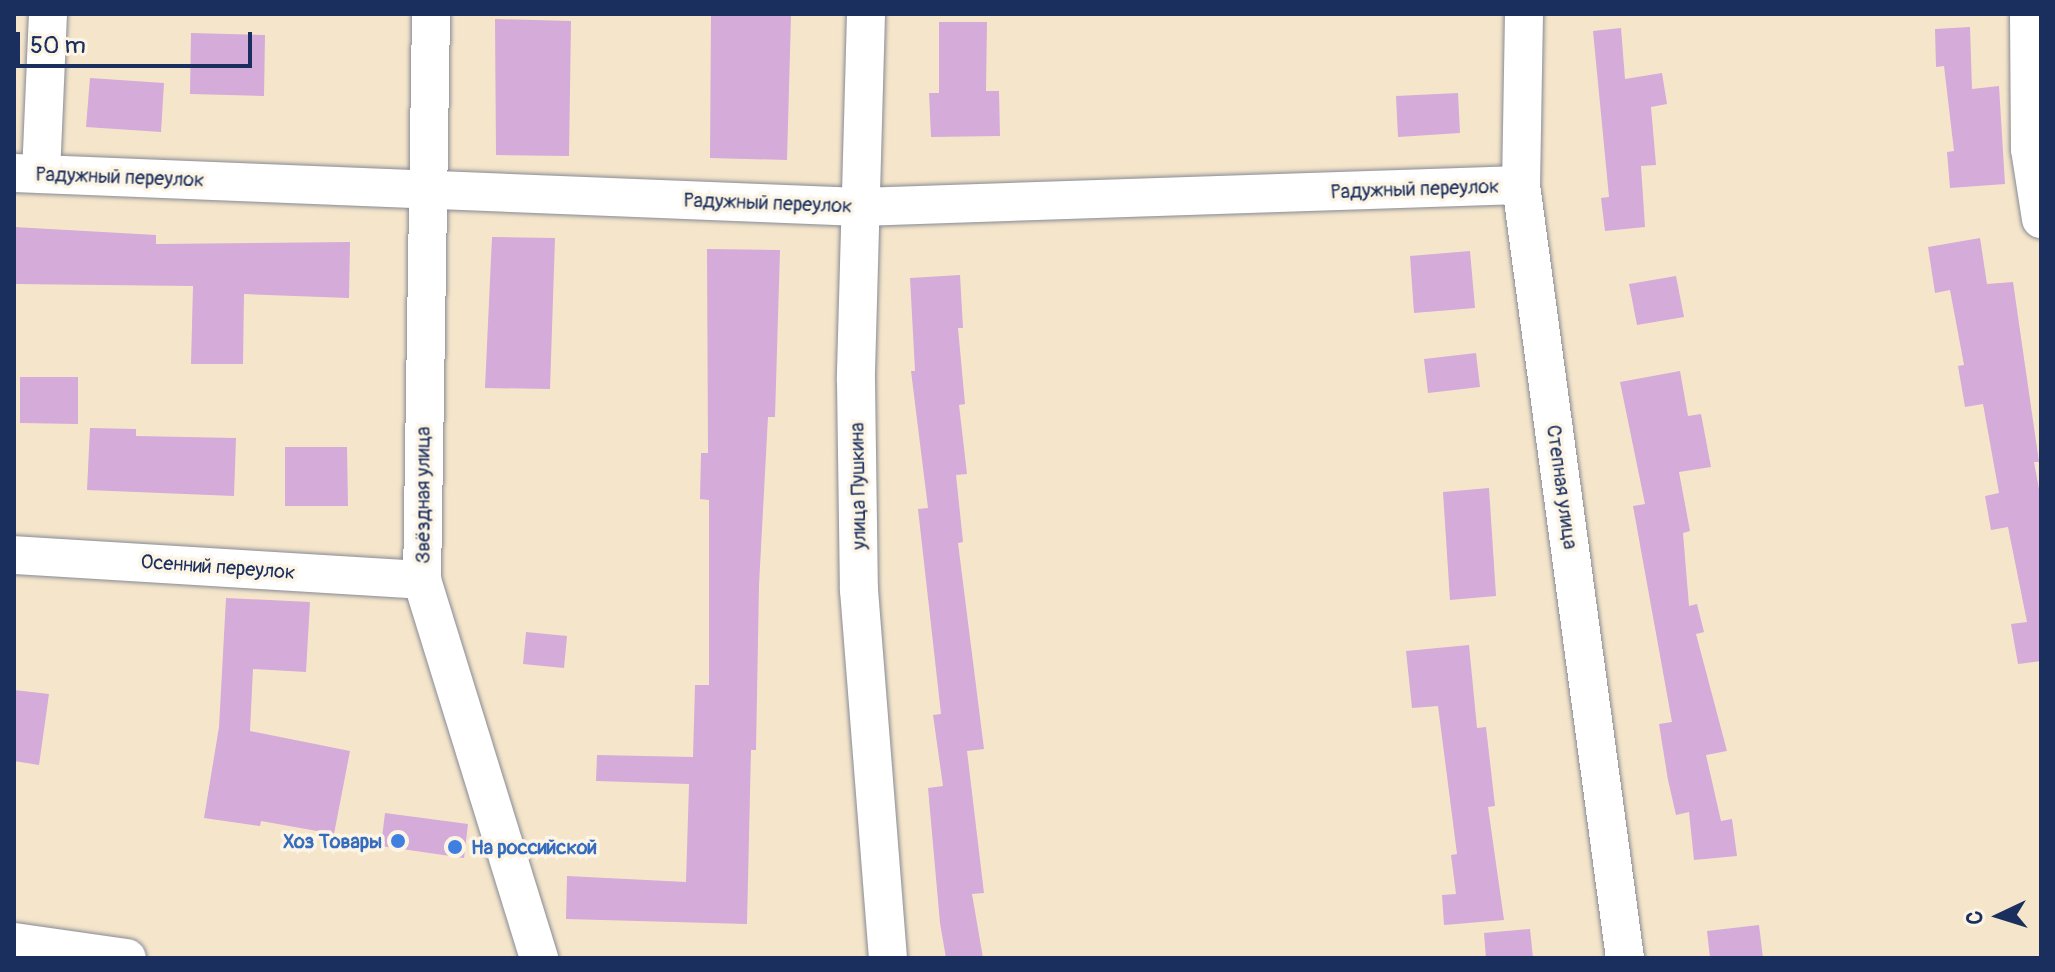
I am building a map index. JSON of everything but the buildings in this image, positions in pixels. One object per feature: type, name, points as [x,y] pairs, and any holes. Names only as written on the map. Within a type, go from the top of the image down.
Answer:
[{"type":"street","points":[[27,174],[48,14]]},
{"type":"street","name":"Звёздная улица","points":[[431,14],[424,189],[422,580],[539,958]]},
{"type":"street","name":"улица Пушкина","points":[[866,14],[860,207],[859,590],[888,958]]},
{"type":"street","name":"Степная улица","points":[[1524,14],[1521,185],[1625,958]]},
{"type":"street","points":[[2029,14],[2030,149],[2041,219]]},
{"type":"street","name":"Радужный переулок","points":[[27,174],[860,207],[1521,185]]},
{"type":"street","name":"Осенний переулок","points":[[14,555],[422,580]]},
{"type":"street","points":[[14,942],[127,958]]},
{"type":"place","name":"Хоз Товары","points":[[398,841]]},
{"type":"place","name":"На российской","points":[[455,847]]}]
